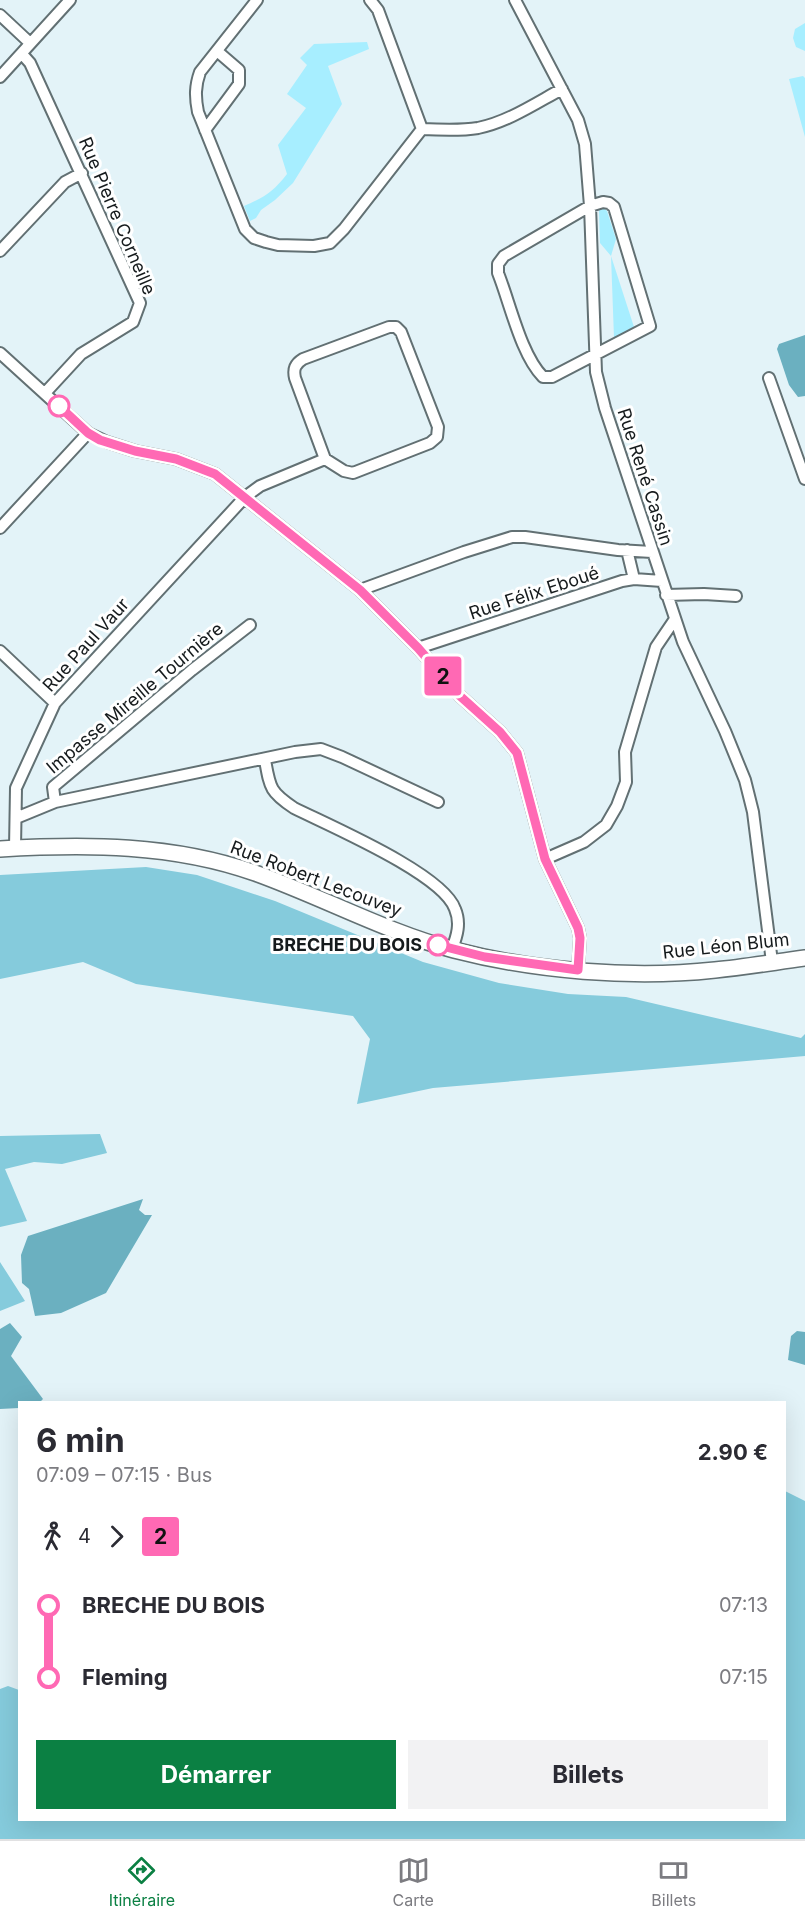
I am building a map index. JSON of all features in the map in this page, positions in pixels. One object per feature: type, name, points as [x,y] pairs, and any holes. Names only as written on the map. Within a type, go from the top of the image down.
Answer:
[{"type":"street","points":[[0,77],[70,0]]},
{"type":"street","points":[[257,0],[200,72],[195,98],[205,130],[245,229],[254,238],[278,245],[314,246],[330,243],[344,229],[422,129]]},
{"type":"street","points":[[370,0],[378,10],[422,129]]},
{"type":"street","name":"Rue René Cassin","points":[[515,0],[578,120],[585,144],[590,206],[596,372],[605,408],[683,642],[725,731],[745,780],[753,812],[772,962]]},
{"type":"street","points":[[0,15],[30,43]]},
{"type":"street","points":[[205,130],[239,84],[239,70],[217,51]]},
{"type":"street","name":"Rue Pierre Corneille","points":[[22,54],[30,63],[140,303],[133,322],[81,354],[45,393]]},
{"type":"street","points":[[422,129],[481,128],[508,118],[562,89]]},
{"type":"street","points":[[0,251],[64,182],[82,173]]},
{"type":"street","points":[[603,202],[614,207],[650,326],[595,355],[552,377],[543,377],[535,369],[517,326],[498,273],[498,264],[504,256],[590,206],[603,202]]},
{"type":"street","points":[[396,327],[401,332],[438,427],[437,437],[430,443],[353,472],[344,471],[325,459],[294,378],[296,364],[303,359],[378,331],[396,327]]},
{"type":"street","points":[[0,353],[88,433],[107,442],[135,451],[176,459],[215,474],[360,590],[418,648],[460,696],[500,732],[517,753],[545,859],[578,928],[580,938],[578,970]]},
{"type":"street","points":[[769,378],[805,479]]},
{"type":"street","points":[[0,528],[88,433]]},
{"type":"street","name":"Rue Paul Vaur","points":[[7,848],[16,818],[16,788],[55,703],[245,497],[260,486],[325,459]]},
{"type":"street","points":[[360,590],[512,537],[652,552]]},
{"type":"street","points":[[627,550],[634,579]]},
{"type":"street","name":"Rue Félix Eboué","points":[[418,648],[622,581],[662,580]]},
{"type":"street","points":[[666,595],[736,596]]},
{"type":"street","points":[[545,859],[584,842],[606,825],[617,806],[626,782],[626,752],[656,647],[675,619]]},
{"type":"street","name":"Impasse Mireille Tournière","points":[[55,802],[53,787],[192,670],[250,625]]},
{"type":"street","points":[[0,651],[55,703]]},
{"type":"street","points":[[16,818],[55,802],[295,752],[321,749],[438,802]]},
{"type":"street","points":[[265,760],[269,782],[277,797],[294,808],[404,863],[442,891],[452,903],[457,916],[458,931],[452,949]]},
{"type":"street","name":"Rue Robert Lecouvey","points":[[7,848],[131,847],[196,856],[255,873],[415,938],[495,959],[578,970]]},
{"type":"street","name":"Rue Léon Blum","points":[[578,970],[685,972],[805,958]]},
{"type":"shaded area","points":[[805,23],[805,51],[796,47],[793,38],[795,29]]},
{"type":"shaded area","points":[[367,42],[369,49],[328,66],[342,104],[293,183],[250,221],[244,206],[268,193],[287,174],[278,145],[306,108],[287,94],[307,65],[300,58],[314,44]]},
{"type":"shaded area","points":[[803,76],[805,78],[805,137],[789,79]]},
{"type":"shaded area","points":[[603,207],[607,211],[616,239],[611,256],[600,243],[599,210]]},
{"type":"shaded area","points":[[611,256],[634,327],[614,338]]},
{"type":"shaded area","points":[[805,335],[805,396],[798,397],[789,385],[777,349],[779,344]]},
{"type":"shaded area","points":[[146,867],[197,875],[275,901],[423,962],[499,983],[568,994],[626,997],[801,1038],[805,1034],[805,1056],[433,1088],[357,1104],[370,1039],[353,1016],[136,984],[83,962],[0,979],[0,875]]},
{"type":"shaded area","points":[[100,1134],[107,1153],[62,1164],[34,1162],[5,1169],[27,1221],[0,1227],[0,1136]]},
{"type":"shaded area","points":[[143,1199],[139,1210],[145,1215],[152,1215],[106,1293],[61,1313],[35,1316],[29,1289],[22,1283],[21,1255],[28,1236]]},
{"type":"shaded area","points":[[0,1262],[25,1301],[0,1311]]},
{"type":"shaded area","points":[[10,1323],[22,1337],[11,1356],[43,1399],[41,1401],[18,1401],[18,1408],[0,1409],[0,1329]]},
{"type":"shaded area","points":[[797,1331],[805,1332],[805,1365],[788,1360],[791,1336]]},
{"type":"shaded area","points":[[786,1492],[805,1501],[805,1839],[0,1839],[0,1689],[8,1686],[18,1690],[18,1821],[786,1821]]},
{"type":"bus line","name":"2","points":[[59,406],[88,433],[100,440],[135,451],[176,459],[215,474],[360,590],[418,648],[460,696],[500,732],[517,753],[545,859],[578,928],[580,938],[578,970],[485,957],[438,945]]},
{"type":"place","name":"BRECHE DU BOIS","points":[[438,945]]}]
